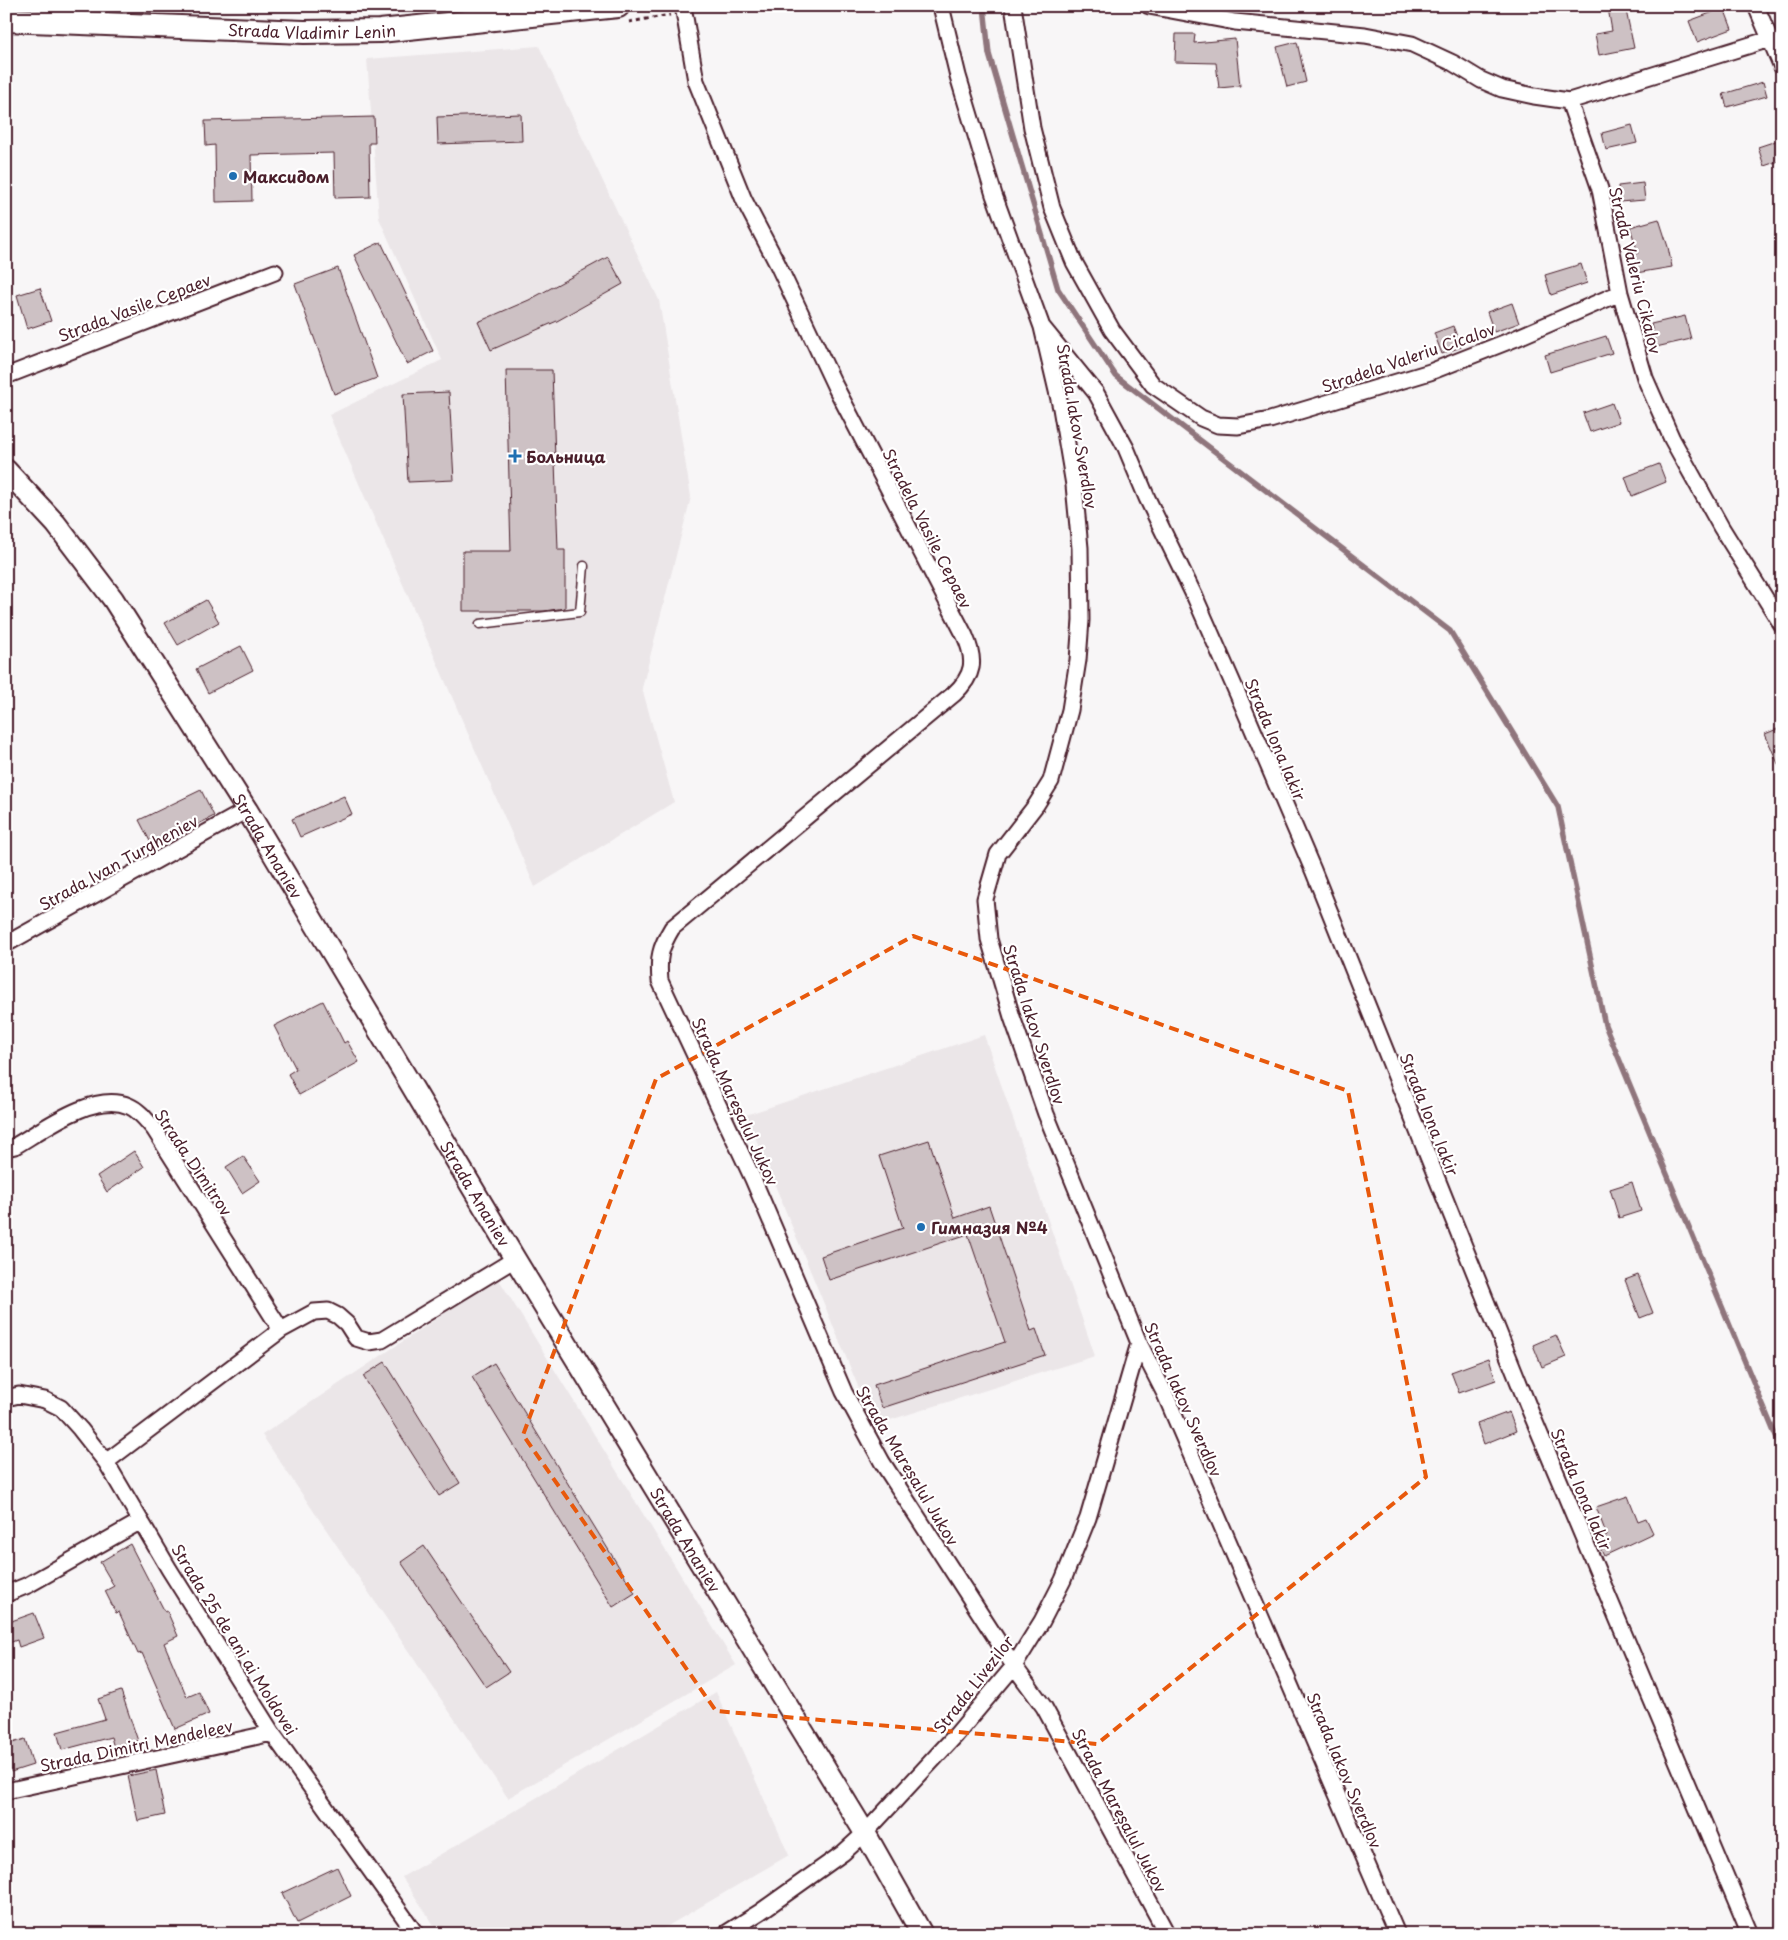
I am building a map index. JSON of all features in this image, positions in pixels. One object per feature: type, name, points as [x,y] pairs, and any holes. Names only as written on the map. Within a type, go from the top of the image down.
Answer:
[{"type":"main road","name":"Strada Vladimir Lenin","points":[[6,20],[304,32],[380,31],[618,6]]},
{"type":"street","name":"Stradela Vasile Cepaev","points":[[658,961],[662,945],[672,928],[954,694],[965,684],[972,668],[972,651],[965,636],[835,386],[777,263],[744,200],[696,81],[683,6]]},
{"type":"street","name":"Strada Iakov Sverdlov","points":[[941,6],[958,76],[994,195],[1042,327],[1061,408],[1074,485],[1080,548],[1081,620],[1078,660],[1070,710],[1052,782],[998,854],[985,899],[989,939],[1012,1017],[1046,1114],[1139,1343],[1165,1394],[1397,1934]]},
{"type":"street","name":"Stradela Valeriu Cicalov","points":[[1013,6],[1032,128],[1052,208],[1074,262],[1112,330],[1153,385],[1201,418],[1218,425],[1238,426],[1280,417],[1430,372],[1514,340],[1620,293]]},
{"type":"street","points":[[1149,6],[1235,22],[1365,35],[1412,44],[1502,89],[1569,101],[1770,39]]},
{"type":"street","points":[[1756,6],[1782,67]]},
{"type":"street","name":"Strada Valeriu Cikalov","points":[[1569,101],[1600,189],[1620,293],[1645,378],[1672,439],[1721,527],[1782,625]]},
{"type":"street","name":"Strada Vasile Cepaev","points":[[6,376],[275,272]]},
{"type":"street","name":"Strada Iona Iakir","points":[[1042,327],[1096,393],[1126,448],[1146,498],[1195,598],[1238,695],[1313,870],[1531,1413],[1750,1934]]},
{"type":"street","name":"Strada Ananiev","points":[[6,470],[56,524],[113,599],[247,810],[515,1259],[864,1833],[922,1934]]},
{"type":"street","name":"Strada Ivan Turgheniev","points":[[6,944],[247,810]]},
{"type":"street","name":"Strada Mareșalul Jukov","points":[[658,961],[660,980],[753,1179],[844,1392],[882,1462],[1014,1666],[1044,1707],[1167,1934]]},
{"type":"street","name":"Strada Dimitrov","points":[[6,1148],[15,1146],[86,1106],[100,1102],[129,1106],[142,1115],[154,1130],[281,1330]]},
{"type":"street","points":[[106,1462],[281,1330],[314,1312],[328,1311],[338,1316],[347,1324],[356,1338],[369,1342],[382,1340],[515,1259]]},
{"type":"street","name":"Strada Livezilor","points":[[725,1934],[760,1912],[843,1853],[956,1735],[1014,1666],[1042,1621],[1063,1580],[1088,1518],[1139,1343]]},
{"type":"street","name":"Strada 25 de ani ai Moldovei","points":[[6,1398],[19,1395],[45,1400],[61,1408],[80,1428],[106,1462],[169,1569],[272,1733],[416,1934]]},
{"type":"street","points":[[6,1594],[28,1585],[141,1521]]},
{"type":"street","name":"Strada Dimitri Mendeleev","points":[[6,1791],[272,1733]]},
{"type":"lane","points":[[480,624],[580,612],[584,566]]},
{"type":"highlighted area","points":[[913,936],[1348,1091],[1426,1477],[1097,1744],[716,1711],[523,1435],[656,1079]]},
{"type":"shaded area","name":"Больница","points":[[539,46],[659,300],[691,497],[642,688],[674,802],[535,887],[329,415],[442,360],[379,218],[367,59]]},
{"type":"shaded area","name":"Гимназия №4","points":[[984,1035],[1095,1356],[874,1425],[746,1115]]},
{"type":"shaded area","points":[[498,1278],[736,1665],[508,1798],[262,1435]]},
{"type":"shaded area","points":[[716,1692],[789,1855],[654,1934],[440,1934],[402,1877]]},
{"type":"building","points":[[1625,6],[1634,48],[1599,55],[1595,34],[1612,31],[1608,8]]},
{"type":"building","points":[[1724,8],[1732,29],[1697,42],[1689,21]]},
{"type":"building","points":[[1176,34],[1195,34],[1194,43],[1235,39],[1240,86],[1219,88],[1216,63],[1175,62]]},
{"type":"building","points":[[1297,42],[1306,82],[1287,87],[1277,47]]},
{"type":"building","points":[[1763,82],[1767,96],[1727,107],[1723,94]]},
{"type":"building","points":[[521,114],[522,141],[438,144],[437,117]]},
{"type":"building","name":"Максидом","points":[[374,117],[375,143],[369,143],[370,197],[335,198],[334,153],[251,155],[252,201],[216,202],[215,145],[206,146],[205,121]]},
{"type":"building","points":[[1632,125],[1637,143],[1606,150],[1602,133]]},
{"type":"building","points":[[1782,139],[1782,160],[1764,166],[1758,147]]},
{"type":"building","points":[[1643,183],[1645,200],[1619,202],[1618,186]]},
{"type":"building","points":[[1659,219],[1672,267],[1636,273],[1632,254],[1638,253],[1630,227]]},
{"type":"building","points":[[381,242],[433,351],[407,364],[354,255]]},
{"type":"building","points":[[608,257],[623,284],[557,321],[491,350],[478,322],[529,300]]},
{"type":"building","points":[[1581,264],[1587,283],[1551,295],[1545,275]]},
{"type":"building","points":[[338,268],[377,378],[334,394],[295,284]]},
{"type":"building","points":[[40,288],[51,321],[27,329],[17,295]]},
{"type":"building","points":[[1512,303],[1519,323],[1494,332],[1487,312]]},
{"type":"building","points":[[1685,316],[1691,339],[1656,347],[1651,324]]},
{"type":"building","points":[[1453,326],[1461,347],[1442,354],[1434,333]]},
{"type":"building","points":[[1606,336],[1612,353],[1550,372],[1545,355]]},
{"type":"building","points":[[506,370],[552,370],[558,550],[565,550],[565,608],[544,611],[463,611],[463,551],[511,551]]},
{"type":"building","points":[[449,392],[454,480],[408,482],[403,394]]},
{"type":"building","points":[[1612,403],[1619,422],[1590,432],[1583,413]]},
{"type":"building","points":[[1659,464],[1666,482],[1632,496],[1625,477]]},
{"type":"building","points":[[206,600],[219,622],[178,645],[165,623]]},
{"type":"building","points":[[241,646],[253,670],[208,693],[196,669]]},
{"type":"building","points":[[1782,727],[1782,773],[1765,734]]},
{"type":"building","points":[[201,790],[214,816],[153,847],[139,820]]},
{"type":"building","points":[[344,796],[352,814],[300,837],[292,819]]},
{"type":"building","points":[[323,1001],[344,1043],[347,1041],[359,1062],[299,1095],[288,1074],[296,1069],[274,1026]]},
{"type":"building","points":[[929,1140],[955,1218],[989,1206],[1031,1331],[1036,1329],[1045,1355],[882,1408],[874,1385],[1005,1342],[968,1234],[829,1280],[821,1256],[903,1228],[879,1156]]},
{"type":"building","points":[[134,1151],[144,1167],[107,1192],[97,1176]]},
{"type":"building","points":[[243,1156],[260,1181],[242,1193],[226,1167]]},
{"type":"building","points":[[1632,1182],[1641,1211],[1619,1218],[1610,1189]]},
{"type":"building","points":[[1638,1275],[1653,1313],[1640,1318],[1625,1280]]},
{"type":"building","points":[[1556,1335],[1566,1357],[1542,1367],[1533,1345]]},
{"type":"building","points":[[1489,1358],[1496,1380],[1459,1393],[1451,1372]]},
{"type":"building","points":[[385,1362],[460,1483],[439,1496],[363,1376]]},
{"type":"building","points":[[494,1363],[635,1593],[613,1607],[472,1377]]},
{"type":"building","points":[[1509,1412],[1516,1431],[1484,1444],[1477,1424]]},
{"type":"building","points":[[1628,1496],[1638,1521],[1646,1518],[1653,1533],[1604,1556],[1596,1540],[1607,1536],[1596,1507]]},
{"type":"building","points":[[130,1544],[165,1612],[167,1611],[178,1636],[164,1643],[187,1697],[199,1692],[209,1714],[175,1729],[142,1653],[138,1654],[119,1612],[116,1613],[105,1591],[114,1586],[100,1562]]},
{"type":"building","points":[[424,1546],[509,1672],[486,1687],[401,1562]]},
{"type":"building","points":[[34,1613],[44,1638],[19,1647],[17,1640],[6,1644],[6,1623]]},
{"type":"building","points":[[121,1691],[138,1741],[114,1748],[111,1737],[62,1750],[57,1732],[105,1719],[98,1699]]},
{"type":"building","points":[[25,1739],[33,1765],[11,1772],[6,1755],[6,1745]]},
{"type":"building","points":[[156,1770],[165,1815],[138,1821],[128,1776]]},
{"type":"building","points":[[337,1867],[351,1896],[297,1923],[282,1893]]},
{"type":"waterway","points":[[984,6],[989,54],[1058,289],[1116,376],[1450,631],[1558,807],[1605,1025],[1782,1451]]},
{"type":"place","name":"Максидом","points":[[233,176]]},
{"type":"place","name":"Больница","points":[[515,456]]},
{"type":"place","name":"Гимназия №4","points":[[921,1227]]}]
